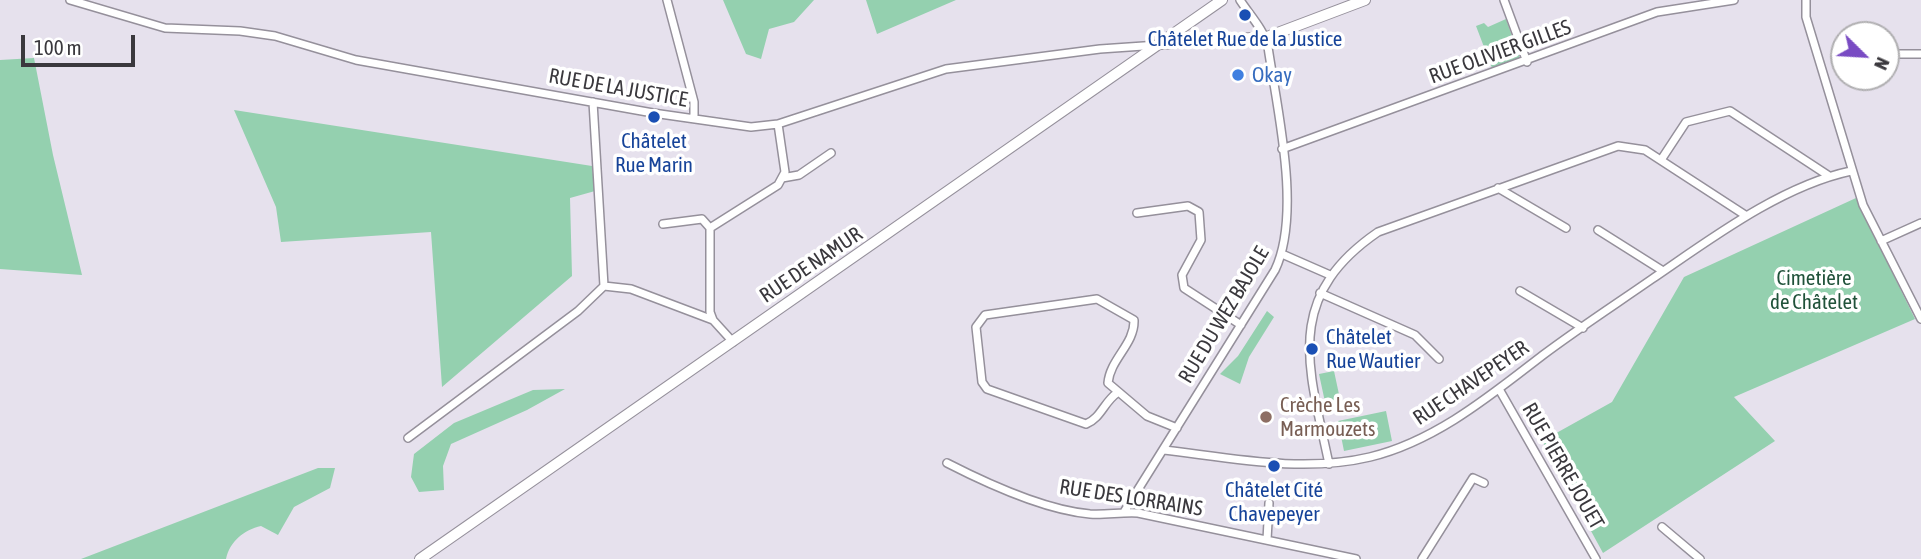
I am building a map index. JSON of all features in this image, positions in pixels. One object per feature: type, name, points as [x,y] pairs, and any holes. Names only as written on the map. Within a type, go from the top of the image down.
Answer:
[{"type":"main road","name":"RUE DE NAMUR","points":[[420,559],[1222,0]]},
{"type":"main road","points":[[1161,44],[1266,37],[1365,0]]},
{"type":"street","name":"RUE DE LA JUSTICE","points":[[70,0],[165,28],[240,31],[275,36],[356,61],[751,127],[778,124],[946,69],[1161,44]]},
{"type":"street","points":[[667,0],[694,102],[694,118]]},
{"type":"street","name":"RUE DU WEZ BAJOLE","points":[[1124,512],[1241,325],[1282,254],[1288,219],[1282,149],[1266,37],[1240,0]]},
{"type":"street","points":[[1504,0],[1527,62]]},
{"type":"street","name":"RUE OLIVIER GILLES","points":[[1282,149],[1527,62],[1657,12],[1734,0]]},
{"type":"street","points":[[1806,0],[1806,17],[1863,205],[1921,319]]},
{"type":"street","points":[[1900,54],[1921,54]]},
{"type":"street","points":[[408,438],[578,311],[604,286],[593,102]]},
{"type":"street","points":[[1661,160],[1686,122],[1730,111],[1824,169],[1829,176]]},
{"type":"street","points":[[710,228],[778,186],[785,172],[778,124]]},
{"type":"street","points":[[1329,464],[1308,354],[1311,324],[1320,293],[1330,275],[1352,251],[1377,232],[1618,146],[1634,146],[1661,160],[1745,215]]},
{"type":"street","points":[[782,178],[799,174],[831,153]]},
{"type":"street","name":"RUE CHAVEPEYER","points":[[1164,450],[1275,462],[1329,464],[1371,457],[1410,443],[1450,423],[1745,215],[1829,176],[1851,171]]},
{"type":"street","points":[[1498,188],[1566,228]]},
{"type":"street","points":[[1137,213],[1188,206],[1199,212],[1201,240],[1182,275],[1184,288],[1241,325]]},
{"type":"street","points":[[663,224],[702,219],[710,228],[710,312],[713,320],[733,342]]},
{"type":"street","points":[[1881,242],[1921,223]]},
{"type":"street","points":[[1598,230],[1663,271]]},
{"type":"street","points":[[1282,254],[1330,275]]},
{"type":"street","points":[[604,286],[631,289],[713,320]]},
{"type":"street","points":[[1520,291],[1583,328]]},
{"type":"street","points":[[1320,293],[1415,335],[1439,359]]},
{"type":"street","points":[[1116,393],[1109,398],[1094,421],[1086,424],[987,389],[982,382],[975,327],[978,320],[985,315],[1097,299],[1107,302],[1134,320],[1135,330],[1109,373],[1108,383],[1116,393],[1147,416],[1177,428]]},
{"type":"street","name":"RUE PIERRE JOUET","points":[[1499,389],[1595,559]]},
{"type":"street","name":"RUE DES LORRAINS","points":[[947,463],[992,485],[1075,512],[1112,515],[1124,512],[1356,559]]},
{"type":"street","points":[[1422,559],[1473,478],[1484,483]]},
{"type":"street","points":[[1267,540],[1269,503]]},
{"type":"street","points":[[1662,527],[1700,559]]},
{"type":"green space","points":[[723,0],[814,0],[794,22],[769,29],[761,59],[746,54]]},
{"type":"green space","points":[[866,0],[956,0],[877,34]]},
{"type":"green space","points":[[1506,19],[1520,58],[1492,68],[1476,26],[1484,23],[1488,27]]},
{"type":"green space","points":[[34,58],[53,155],[82,275],[0,269],[0,60]]},
{"type":"green space","points":[[234,110],[592,166],[595,191],[570,198],[572,276],[442,387],[431,232],[281,242],[276,207]]},
{"type":"green space","name":"Cimetière de Châtelet","points":[[1856,198],[1915,319],[1734,397],[1775,441],[1603,553],[1542,441],[1612,402],[1684,277]]},
{"type":"green space","points":[[1267,311],[1274,317],[1249,357],[1240,384],[1220,374],[1238,356]]},
{"type":"green space","points":[[1334,371],[1340,399],[1325,402],[1319,374]]},
{"type":"green space","points":[[565,389],[527,410],[451,444],[443,466],[444,490],[419,492],[411,477],[414,454],[454,423],[533,390]]},
{"type":"green space","points":[[1386,411],[1392,441],[1344,451],[1338,421]]},
{"type":"green space","points":[[318,468],[335,468],[330,488],[294,507],[278,535],[261,526],[244,533],[234,542],[226,559],[81,559]]},
{"type":"place","name":"Châtelet Rue de la Justice","points":[[1245,15]]},
{"type":"place","name":"Okay","points":[[1238,75]]},
{"type":"place","name":"Châtelet Rue Marin","points":[[654,117]]},
{"type":"place","name":"Châtelet Rue Wautier","points":[[1312,349]]},
{"type":"place","name":"Crèche Les Marmouzets","points":[[1266,417]]},
{"type":"place","name":"Châtelet Cité Chavepeyer","points":[[1274,466]]}]
